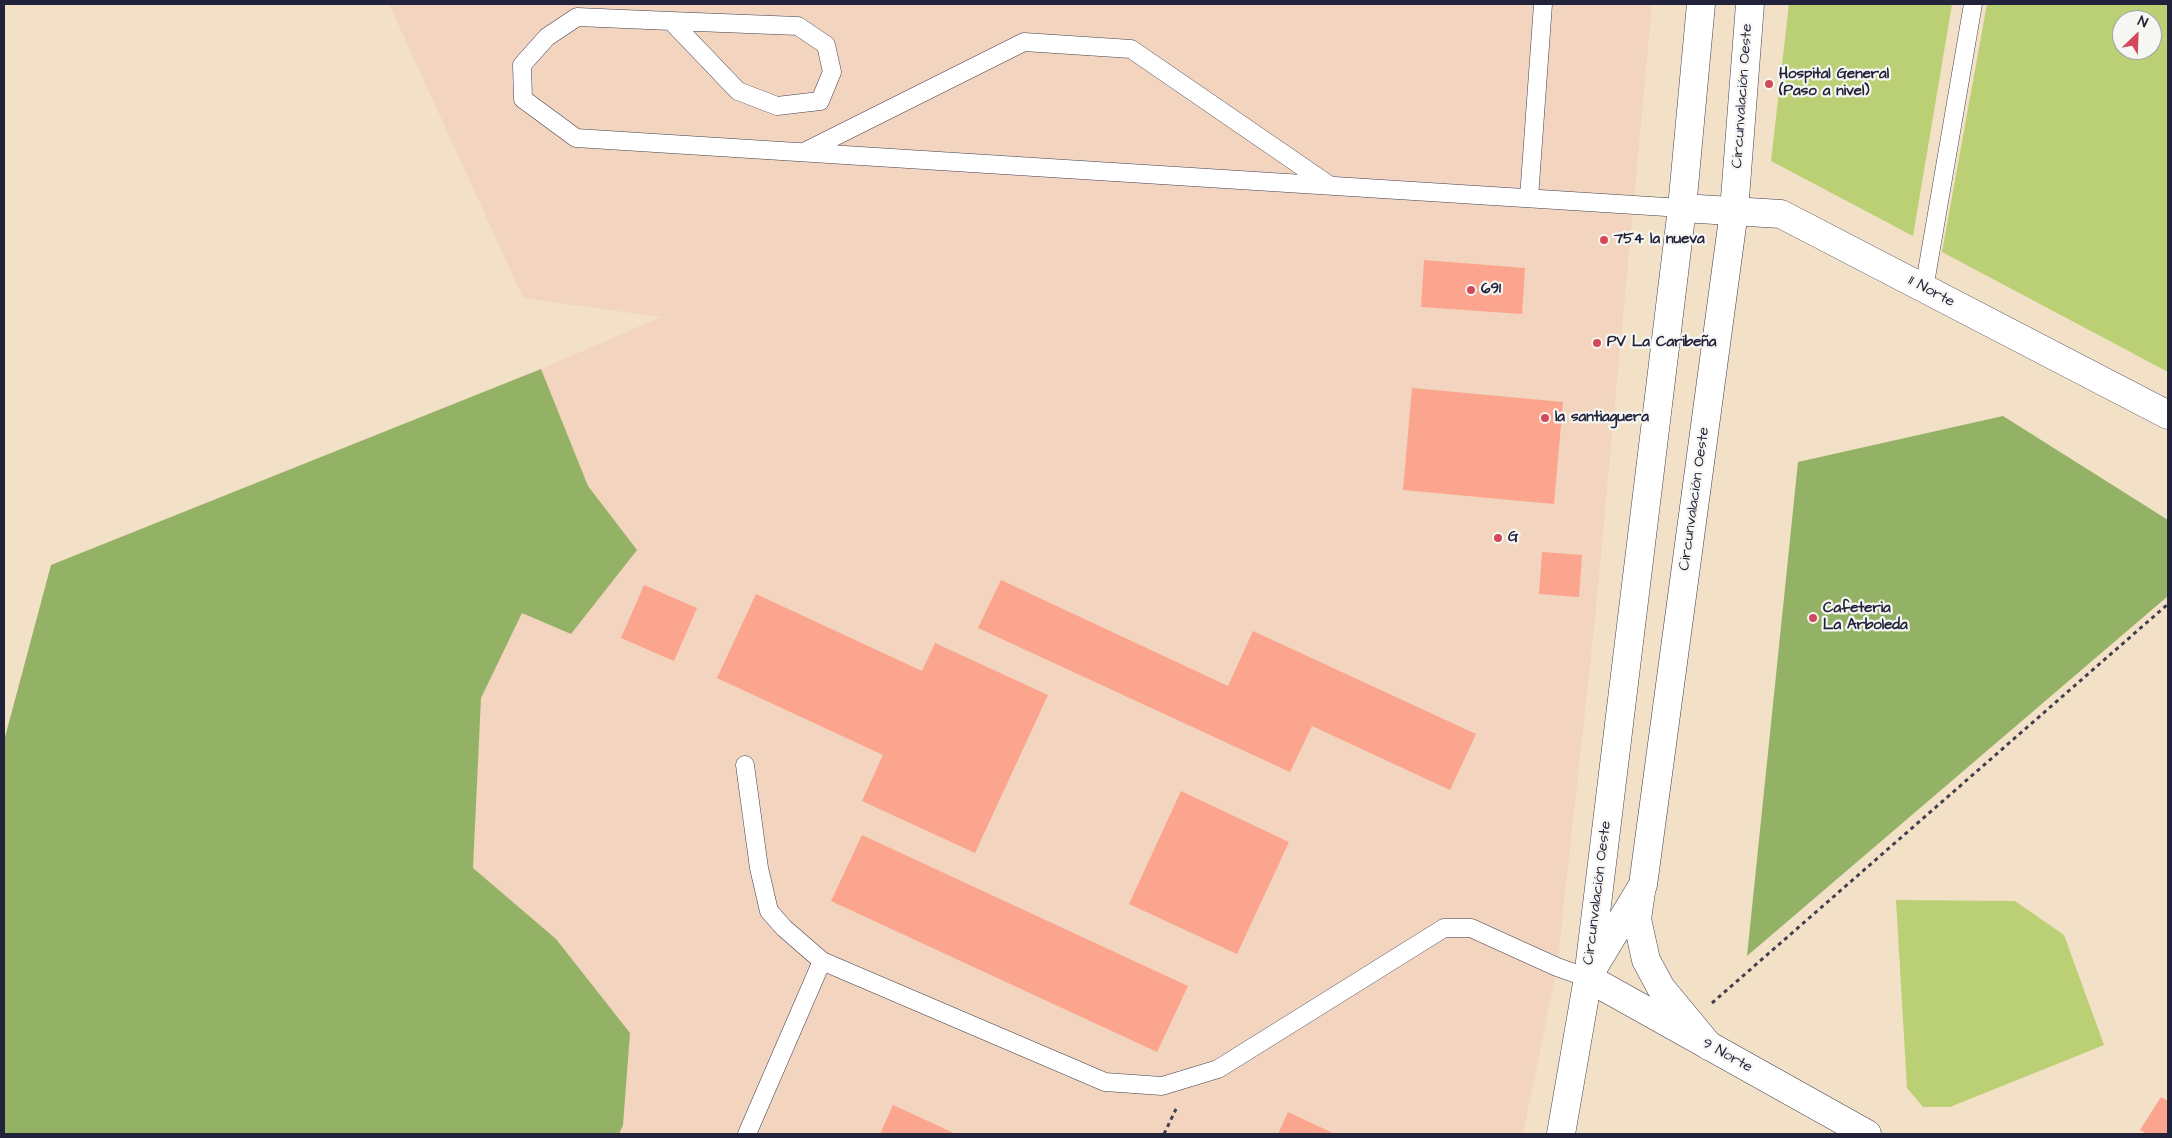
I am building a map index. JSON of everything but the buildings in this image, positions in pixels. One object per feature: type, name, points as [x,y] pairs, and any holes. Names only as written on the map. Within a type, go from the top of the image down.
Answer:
[{"type":"main road","name":"Circunvalación Oeste","points":[[1561,1134],[1588,978],[1682,208],[1701,4]]},
{"type":"main road","name":"Circunvalación Oeste","points":[[1588,978],[1642,885],[1734,211],[1750,4]]},
{"type":"main road","name":"11 Norte","points":[[1682,208],[1781,214],[2168,416]]},
{"type":"main road","points":[[1642,885],[1637,919],[1646,960],[1661,988],[1709,1046]]},
{"type":"main road","name":"9 Norte","points":[[1588,978],[1866,1134]]},
{"type":"lane","points":[[1529,198],[1543,4]]},
{"type":"lane","points":[[1924,288],[1973,4]]},
{"type":"lane","points":[[671,21],[738,91],[777,106],[820,100],[832,72],[826,45],[798,26],[578,17],[547,37],[522,65],[522,99],[576,138],[1682,208]]},
{"type":"lane","points":[[803,153],[1024,42],[1131,49],[1329,186]]},
{"type":"lane","points":[[745,765],[759,868],[769,910],[784,928],[822,961],[1105,1082],[1162,1086],[1218,1069],[1444,928],[1471,928],[1557,967],[1588,978]]},
{"type":"lane","points":[[747,1134],[822,961]]},
{"type":"path","points":[[1690,1022],[2168,604]]},
{"type":"shaded area","points":[[389,4],[1652,4],[1594,629],[1557,967],[1523,1134],[4,1134],[4,741],[51,565],[541,369],[661,317],[523,298]]},
{"type":"green space","points":[[1789,4],[1952,4],[1913,236],[1771,161]]},
{"type":"green space","points":[[1987,4],[2168,4],[2168,372],[1942,252]]},
{"type":"green space","points":[[541,369],[588,486],[637,550],[571,634],[522,613],[481,698],[473,868],[556,939],[630,1033],[623,1125],[619,1134],[4,1134],[4,741],[51,565]]},
{"type":"green space","points":[[2003,416],[2168,520],[2168,596],[1747,956],[1798,462]]},
{"type":"green space","points":[[1896,900],[2015,901],[2064,935],[2104,1045],[1950,1107],[1923,1107],[1907,1088]]},
{"type":"place","name":"Hospital General (Paso a nivel)","points":[[1769,84]]},
{"type":"place","name":"754 la nueva","points":[[1604,240]]},
{"type":"place","name":"691","points":[[1471,290]]},
{"type":"place","name":"PV La Caribeña","points":[[1597,343]]},
{"type":"place","name":"la santiaguera","points":[[1545,418]]},
{"type":"place","name":"G","points":[[1498,538]]},
{"type":"place","name":"Cafeteria La Arboleda","points":[[1813,618]]}]
